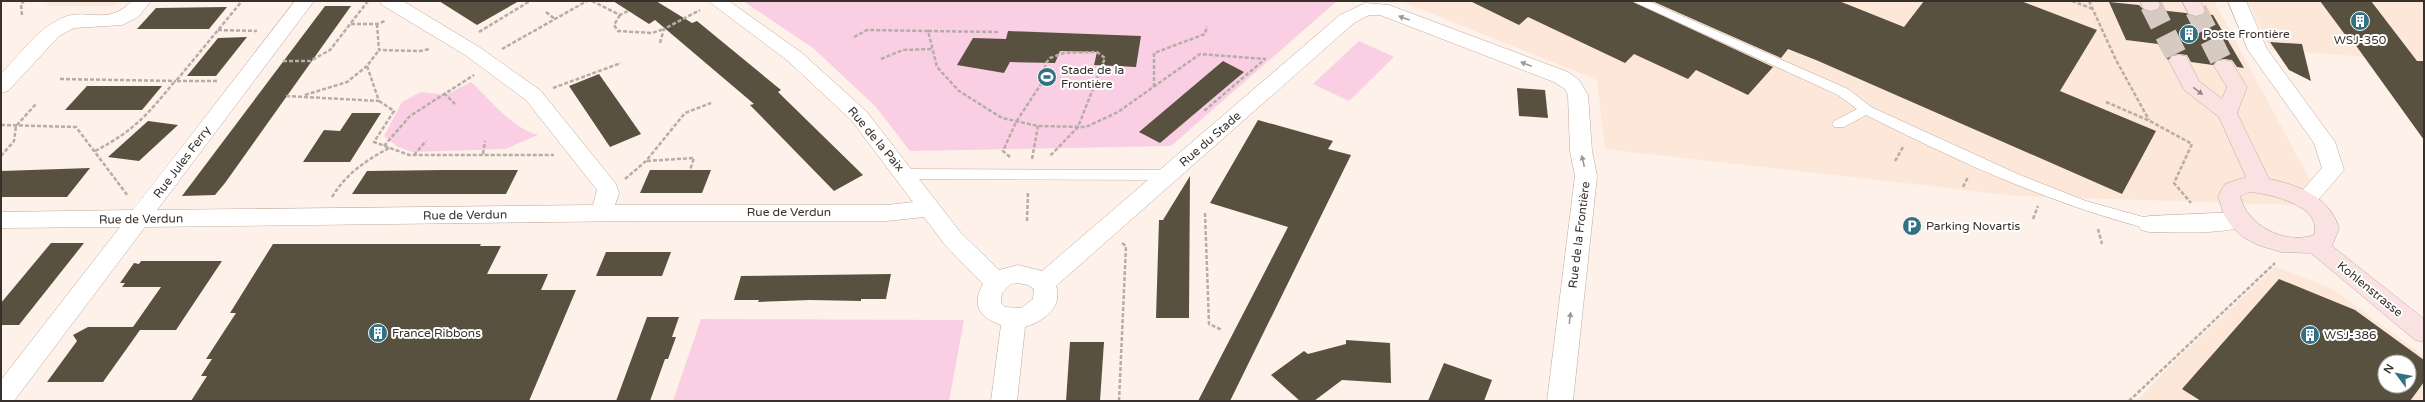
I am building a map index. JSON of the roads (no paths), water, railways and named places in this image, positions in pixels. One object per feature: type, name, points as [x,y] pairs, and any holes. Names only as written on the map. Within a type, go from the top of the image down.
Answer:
[{"type":"main road","points":[[2179,61],[2191,85],[2227,113],[2260,184]]},
{"type":"main road","points":[[2224,66],[2237,87],[2227,113]]},
{"type":"main road","points":[[2249,184],[2260,184],[2283,189],[2305,200],[2324,217],[2328,226],[2328,234],[2324,240],[2316,245],[2294,246],[2269,239],[2239,220],[2230,203],[2230,196],[2233,190],[2249,184]]},
{"type":"main road","name":"Kohlenstrasse","points":[[2316,245],[2424,333]]},
{"type":"street","points":[[1,86],[52,32],[70,22],[115,21],[131,13],[142,1]]},
{"type":"street","name":"Rue Jules Ferry","points":[[1,399],[305,1]]},
{"type":"street","points":[[389,1],[488,62],[533,95],[608,189],[604,203]]},
{"type":"street","points":[[2237,1],[2258,50],[2324,142],[2333,170],[2305,200]]},
{"type":"street","name":"Rue de la Paix","points":[[710,5],[795,57],[859,116],[905,174],[928,208],[953,239],[978,266],[997,282]]},
{"type":"street","name":"Rue du Stade","points":[[1044,284],[1346,19],[1365,9],[1382,9]]},
{"type":"street","name":"Rue de la Frontière","points":[[1382,9],[1561,77],[1572,84],[1578,94],[1581,151],[1586,176],[1560,401]]},
{"type":"street","name":"Rue de Verdun","points":[[1,220],[138,220],[320,216],[604,203],[887,213],[928,208]]},
{"type":"street","points":[[2149,224],[2210,223],[2239,220]]},
{"type":"street","points":[[1018,274],[1030,274],[1044,284],[1048,294],[1045,305],[1038,312],[1025,318],[1014,320],[996,314],[989,305],[989,294],[997,282],[1006,277],[1018,274]]},
{"type":"street","points":[[1004,401],[1014,320]]},
{"type":"lane","points":[[1638,1],[1844,92],[1866,110],[2054,194],[2110,215],[2149,224]]},
{"type":"lane","points":[[1839,124],[1866,110]]},
{"type":"lane","points":[[905,174],[1168,175]]},
{"type":"tunnel","points":[[2151,5],[2179,61]]},
{"type":"tunnel","points":[[2196,10],[2224,66]]},
{"type":"place","name":"WSJ-350","points":[[2360,21]]},
{"type":"place","name":"Poste Frontière","points":[[2189,34]]},
{"type":"place","name":"Stade de la Frontière","points":[[1047,77]]},
{"type":"place","name":"Parking Novartis","points":[[1912,226]]},
{"type":"place","name":"France Ribbons","points":[[378,333]]},
{"type":"place","name":"WSJ-386","points":[[2310,335]]}]
